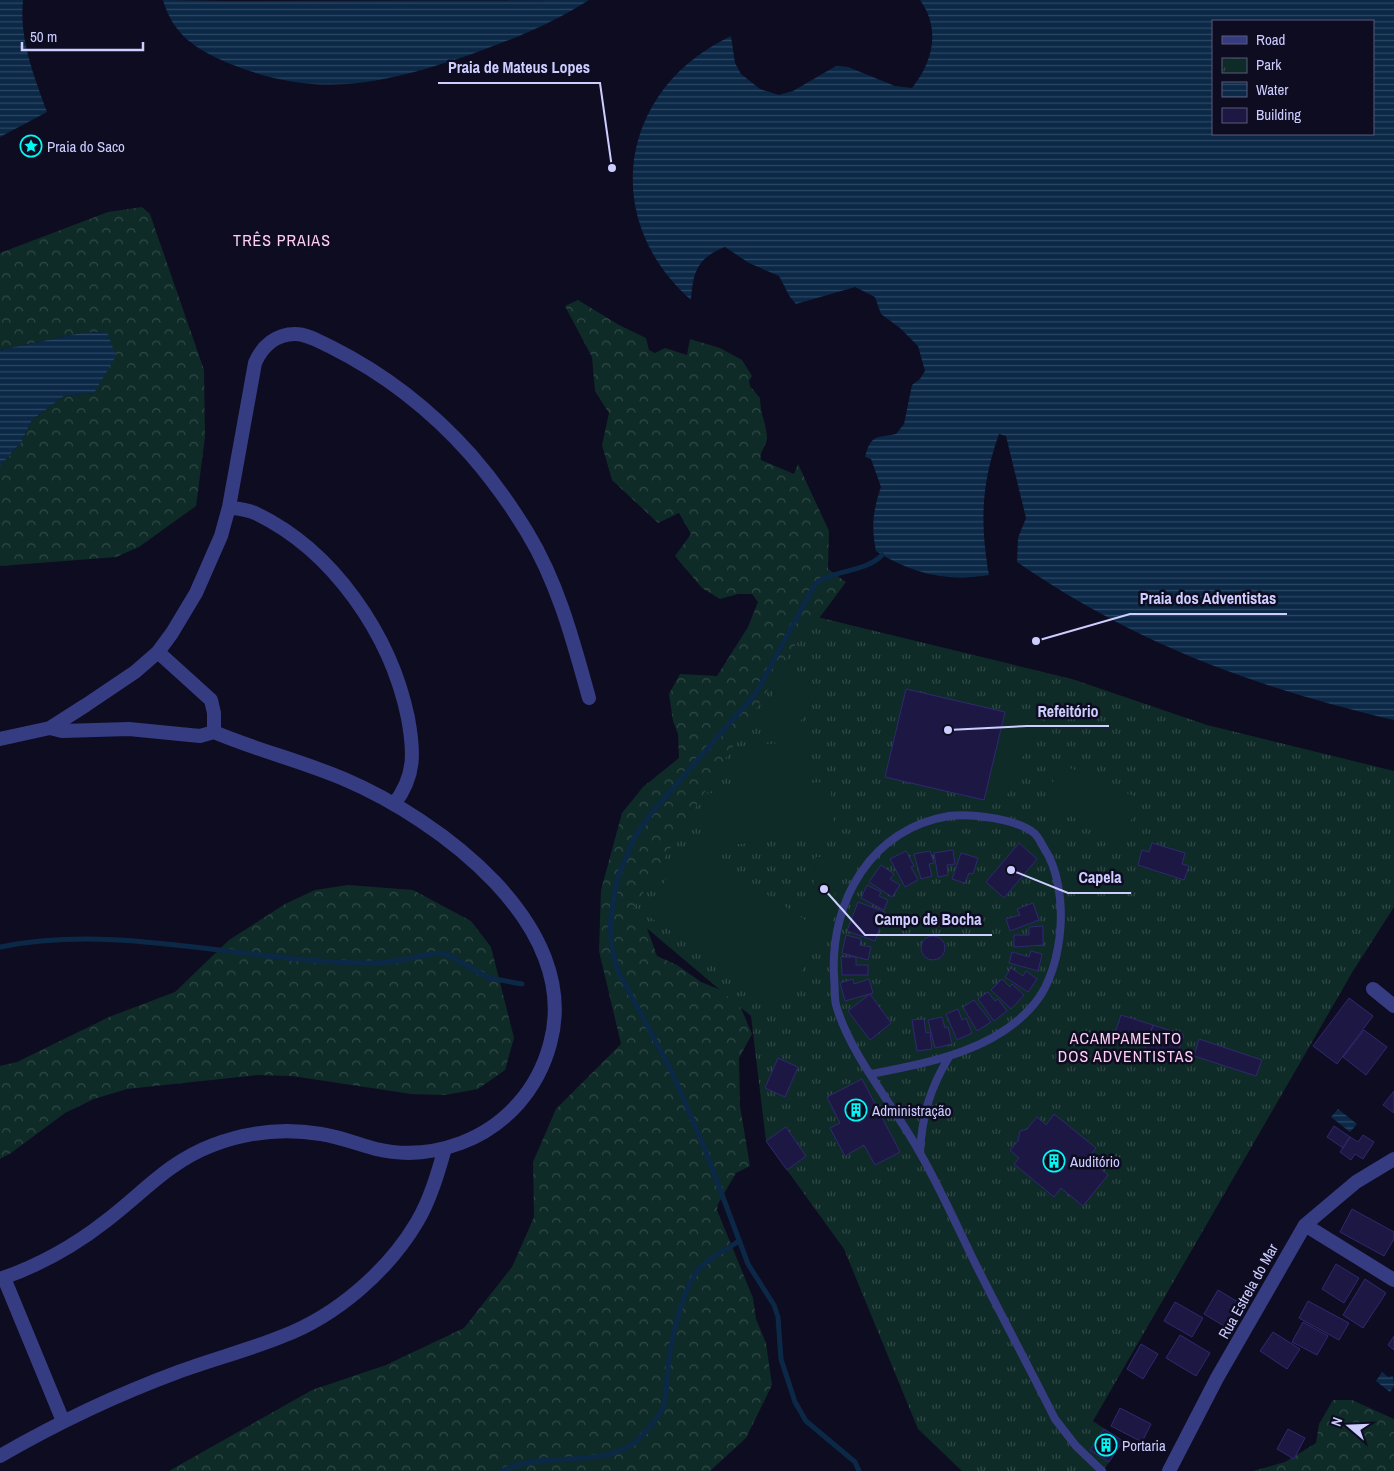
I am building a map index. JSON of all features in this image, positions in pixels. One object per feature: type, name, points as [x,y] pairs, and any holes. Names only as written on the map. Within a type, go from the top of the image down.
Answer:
[{"type":"street","points":[[0,739],[50,728],[110,690],[158,652],[196,593],[221,536],[229,507],[255,363],[263,348],[276,338],[296,334],[314,339],[344,354],[398,388],[448,430],[491,479],[528,533],[557,593],[569,624],[589,698]]},
{"type":"street","points":[[229,507],[254,512],[291,536],[319,559],[354,599],[380,640],[399,685],[413,743],[411,775],[394,804]]},
{"type":"street","points":[[158,652],[211,700],[214,713],[214,732]]},
{"type":"street","points":[[50,728],[62,731],[129,729],[200,736],[214,732],[240,743],[342,778],[394,804],[427,825],[465,855],[508,898],[536,936],[544,952],[553,985],[555,1011],[548,1054],[532,1086],[508,1114],[479,1135],[445,1148],[418,1152],[390,1151],[341,1138],[299,1132],[277,1132],[235,1138],[214,1144],[177,1162],[83,1238],[58,1253],[2,1278],[63,1421]]},
{"type":"street","points":[[1373,989],[1394,1006]]},
{"type":"street","points":[[0,1456],[63,1421],[124,1393],[179,1371],[283,1336],[304,1326],[343,1302],[383,1265],[417,1222],[430,1194],[445,1148]]},
{"type":"street","name":"Rua Estrela do Mar","points":[[1169,1471],[1218,1378],[1304,1225],[1356,1182],[1394,1159]]},
{"type":"street","points":[[1304,1225],[1394,1280]]},
{"type":"lane","points":[[871,1074],[949,1057],[980,1044],[1012,1025],[1036,1002],[1052,969],[1061,930],[1060,891],[1050,857],[1034,833],[1005,820],[977,815],[949,816],[924,824],[886,843],[865,866],[848,895],[837,927],[833,961],[836,1003],[849,1037],[871,1074],[920,1152],[1055,1419],[1076,1446],[1102,1471]]},
{"type":"lane","points":[[920,1152],[921,1127],[926,1102],[936,1079],[949,1057]]},
{"type":"green space","points":[[142,207],[150,214],[204,370],[205,437],[196,506],[139,547],[116,557],[0,566],[0,466],[22,441],[32,420],[64,396],[94,393],[107,332],[81,333],[0,350],[0,253],[108,212]]},
{"type":"green space","points":[[578,300],[619,325],[646,338],[649,350],[655,353],[665,348],[687,355],[690,339],[720,348],[742,360],[752,376],[749,381],[750,386],[760,398],[767,437],[761,454],[761,460],[794,474],[798,464],[829,531],[828,569],[846,582],[797,648],[644,920],[657,956],[677,965],[701,982],[731,994],[741,1008],[752,1034],[739,1058],[740,1106],[750,1166],[736,1173],[718,1204],[717,1210],[753,1298],[756,1319],[766,1343],[772,1385],[746,1438],[710,1471],[169,1471],[312,1390],[386,1365],[464,1328],[512,1267],[534,1217],[533,1162],[556,1109],[621,1044],[599,951],[601,890],[622,813],[643,787],[679,758],[678,734],[673,721],[669,694],[680,674],[717,676],[748,627],[758,602],[752,594],[738,594],[720,599],[702,588],[675,556],[691,534],[679,513],[658,523],[612,480],[602,445],[609,413],[595,391],[592,357],[565,306]]},
{"type":"green space","points":[[813,616],[1072,679],[1207,725],[1394,771],[1394,907],[1353,971],[1093,1421],[1123,1441],[1103,1471],[962,1471],[918,1429],[844,1249],[766,1141],[751,1016],[630,914]]},
{"type":"green space","points":[[788,669],[820,689],[789,740],[757,721]]},
{"type":"green space","points":[[1005,712],[1044,721],[1015,771],[1005,805],[984,800]]},
{"type":"green space","points":[[806,740],[811,783],[830,782],[835,835],[707,847],[703,794],[739,790],[734,748]]},
{"type":"green space","points":[[1061,764],[1140,799],[1123,839],[1043,804]]},
{"type":"green space","points":[[690,843],[826,934],[779,1004],[644,913]]},
{"type":"green space","points":[[816,857],[838,859],[832,922],[810,920]]},
{"type":"green space","points":[[348,885],[413,890],[471,921],[491,947],[514,1038],[505,1070],[478,1089],[445,1095],[411,1094],[292,1076],[258,1075],[127,1089],[94,1099],[65,1113],[0,1159],[0,1066],[17,1062],[109,1017],[175,992],[229,940],[285,904],[315,890]]},
{"type":"green space","points":[[1333,1400],[1352,1400],[1394,1419],[1394,1471],[1253,1471],[1285,1462],[1316,1443],[1319,1424]]},
{"type":"water","points":[[0,0],[23,0],[22,15],[25,43],[47,112],[0,137]]},
{"type":"water","points":[[163,0],[589,0],[532,30],[440,65],[380,80],[351,84],[322,84],[292,81],[261,74],[228,63],[206,52],[180,32],[167,12]]},
{"type":"water","points":[[920,0],[1394,0],[1394,720],[1293,693],[1198,659],[1106,617],[1017,562],[1018,538],[1026,518],[1006,436],[999,434],[993,452],[986,487],[983,521],[989,575],[944,577],[916,571],[876,551],[874,519],[881,487],[871,459],[865,457],[870,444],[875,438],[896,434],[904,424],[912,385],[920,379],[925,371],[918,346],[900,328],[881,314],[875,297],[855,287],[796,304],[779,276],[749,263],[725,247],[708,256],[698,267],[693,281],[691,300],[661,267],[642,231],[634,194],[634,157],[645,121],[665,88],[694,59],[731,36],[735,63],[741,74],[760,89],[779,95],[793,91],[836,66],[848,67],[895,86],[912,88],[925,67],[929,56],[932,45],[931,22]]},
{"type":"water","points":[[107,332],[116,356],[94,393],[64,396],[32,420],[22,441],[0,466],[0,350],[81,333]]},
{"type":"water","points":[[1338,1109],[1357,1124],[1350,1132],[1331,1117]]},
{"type":"water","points":[[1382,1372],[1388,1377],[1393,1376],[1394,1386],[1390,1392],[1376,1381]]},
{"type":"building","points":[[906,689],[1005,712],[984,800],[885,777]]},
{"type":"building","points":[[1019,843],[1037,859],[1004,898],[986,882]]},
{"type":"building","points":[[1152,843],[1185,853],[1182,864],[1189,866],[1184,880],[1138,865],[1142,850],[1149,852]]},
{"type":"building","points":[[953,850],[955,864],[947,865],[948,875],[938,877],[934,853]]},
{"type":"building","points":[[906,851],[914,866],[911,867],[918,880],[905,887],[890,859]]},
{"type":"building","points":[[930,851],[934,863],[929,864],[932,876],[921,879],[914,854]]},
{"type":"building","points":[[961,853],[978,858],[973,874],[969,873],[965,883],[952,879]]},
{"type":"building","points":[[881,865],[894,874],[890,879],[900,885],[892,897],[869,882]]},
{"type":"building","points":[[867,885],[881,892],[879,896],[888,900],[884,910],[861,898]]},
{"type":"building","points":[[858,902],[885,912],[875,941],[847,931]]},
{"type":"building","points":[[1033,903],[1039,920],[1010,931],[1006,919],[1020,915],[1017,909]]},
{"type":"building","points":[[1043,926],[1043,945],[1014,947],[1014,935],[1029,935],[1029,927]]},
{"type":"building","points":[[846,935],[861,939],[860,945],[871,947],[868,960],[842,953]]},
{"type":"building","points":[[933,936],[938,937],[944,943],[944,953],[938,959],[933,960],[928,959],[922,953],[921,948],[922,943],[928,937]]},
{"type":"building","points":[[1031,951],[1042,954],[1038,971],[1009,963],[1012,952],[1029,957]]},
{"type":"building","points":[[841,957],[856,957],[856,965],[868,965],[868,975],[842,975]]},
{"type":"building","points":[[1011,968],[1023,976],[1026,971],[1037,979],[1028,992],[1005,977]]},
{"type":"building","points":[[853,979],[854,984],[869,979],[873,993],[845,1001],[840,983]]},
{"type":"building","points":[[1002,979],[1010,987],[1012,984],[1024,995],[1011,1009],[991,990]]},
{"type":"building","points":[[988,992],[995,1001],[998,999],[1007,1011],[994,1021],[978,999]]},
{"type":"building","points":[[870,994],[891,1023],[870,1040],[848,1011]]},
{"type":"building","points":[[1349,998],[1373,1016],[1337,1064],[1313,1046]]},
{"type":"building","points":[[974,1000],[991,1022],[977,1031],[963,1007]]},
{"type":"building","points":[[958,1009],[962,1020],[966,1018],[972,1033],[957,1040],[946,1014]]},
{"type":"building","points":[[1121,1015],[1153,1025],[1146,1046],[1114,1036]]},
{"type":"building","points":[[942,1017],[945,1028],[948,1027],[952,1044],[935,1048],[928,1020]]},
{"type":"building","points":[[924,1019],[926,1033],[930,1032],[932,1049],[917,1051],[912,1020]]},
{"type":"building","points":[[1153,1025],[1184,1035],[1176,1059],[1145,1049]]},
{"type":"building","points":[[1364,1030],[1387,1047],[1366,1075],[1343,1057]]},
{"type":"building","points":[[1199,1039],[1262,1060],[1256,1076],[1194,1056]]},
{"type":"building","points":[[778,1058],[798,1067],[785,1097],[765,1088]]},
{"type":"building","name":"Administração","points":[[862,1079],[900,1152],[875,1165],[864,1145],[845,1156],[830,1128],[840,1123],[827,1097]]},
{"type":"building","points":[[1394,1091],[1394,1113],[1383,1105]]},
{"type":"building","name":"Auditório","points":[[1054,1114],[1096,1148],[1088,1158],[1108,1175],[1083,1206],[1061,1188],[1054,1197],[1014,1164],[1019,1158],[1010,1150],[1018,1141],[1020,1131],[1027,1129],[1037,1117],[1046,1125]]},
{"type":"building","points":[[1334,1126],[1350,1137],[1343,1148],[1327,1137]]},
{"type":"building","points":[[786,1127],[806,1156],[787,1170],[766,1141]]},
{"type":"building","points":[[1363,1135],[1374,1142],[1363,1159],[1355,1154],[1351,1160],[1340,1152],[1350,1137],[1358,1142]]},
{"type":"building","points":[[1352,1209],[1394,1232],[1394,1239],[1384,1256],[1340,1232]]},
{"type":"building","points":[[1336,1264],[1359,1278],[1344,1303],[1322,1289]]},
{"type":"building","points":[[1365,1279],[1386,1293],[1363,1328],[1343,1315]]},
{"type":"building","points":[[1218,1290],[1243,1305],[1229,1329],[1204,1314]]},
{"type":"building","points":[[1308,1301],[1349,1323],[1339,1340],[1299,1318]]},
{"type":"building","points":[[1175,1302],[1203,1318],[1192,1337],[1164,1321]]},
{"type":"building","points":[[1303,1322],[1328,1336],[1317,1355],[1292,1342]]},
{"type":"building","points":[[1273,1332],[1300,1349],[1287,1369],[1260,1351]]},
{"type":"building","points":[[1180,1335],[1210,1353],[1196,1376],[1166,1358]]},
{"type":"building","points":[[1394,1336],[1394,1350],[1388,1345]]},
{"type":"building","points":[[1141,1344],[1158,1354],[1143,1379],[1127,1369]]},
{"type":"building","points":[[1120,1408],[1151,1424],[1142,1442],[1111,1426]]},
{"type":"building","name":"Portaria","points":[[1104,1429],[1123,1441],[1109,1462],[1090,1450]]},
{"type":"building","points":[[1288,1429],[1305,1438],[1294,1459],[1277,1449]]},
{"type":"waterway","points":[[859,1471],[855,1462],[806,1421],[795,1402],[781,1359],[778,1317],[774,1305],[748,1264],[705,1149],[671,1070],[618,971],[612,949],[610,923],[617,880],[634,838],[653,811],[756,693],[815,584],[831,576],[867,565],[882,555]]},
{"type":"waterway","points":[[0,947],[46,941],[93,939],[140,941],[327,962],[374,963],[398,961],[438,953],[448,955],[489,978],[522,984]]},
{"type":"waterway","points":[[502,1471],[536,1461],[589,1458],[606,1455],[622,1450],[637,1441],[655,1421],[663,1408],[673,1335],[682,1303],[694,1276],[705,1263],[739,1241]]},
{"type":"place","name":"Praia do Saco","points":[[31,146]]},
{"type":"place","name":"Praia de Mateus Lopes","points":[[612,168]]},
{"type":"place","name":"Praia dos Adventistas","points":[[1036,641]]},
{"type":"place","name":"Refeitório","points":[[948,730]]},
{"type":"place","name":"Capela","points":[[1011,870]]},
{"type":"place","name":"Campo de Bocha","points":[[824,889]]},
{"type":"place","name":"Administração","points":[[856,1110]]},
{"type":"place","name":"Auditório","points":[[1054,1161]]},
{"type":"place","name":"Portaria","points":[[1106,1445]]},
{"type":"district","name":"TRÊS PRAIAS","points":[[282,240]]},
{"type":"district","name":"ACAMPAMENTO DOS ADVENTISTAS","points":[[1126,1047]]}]
